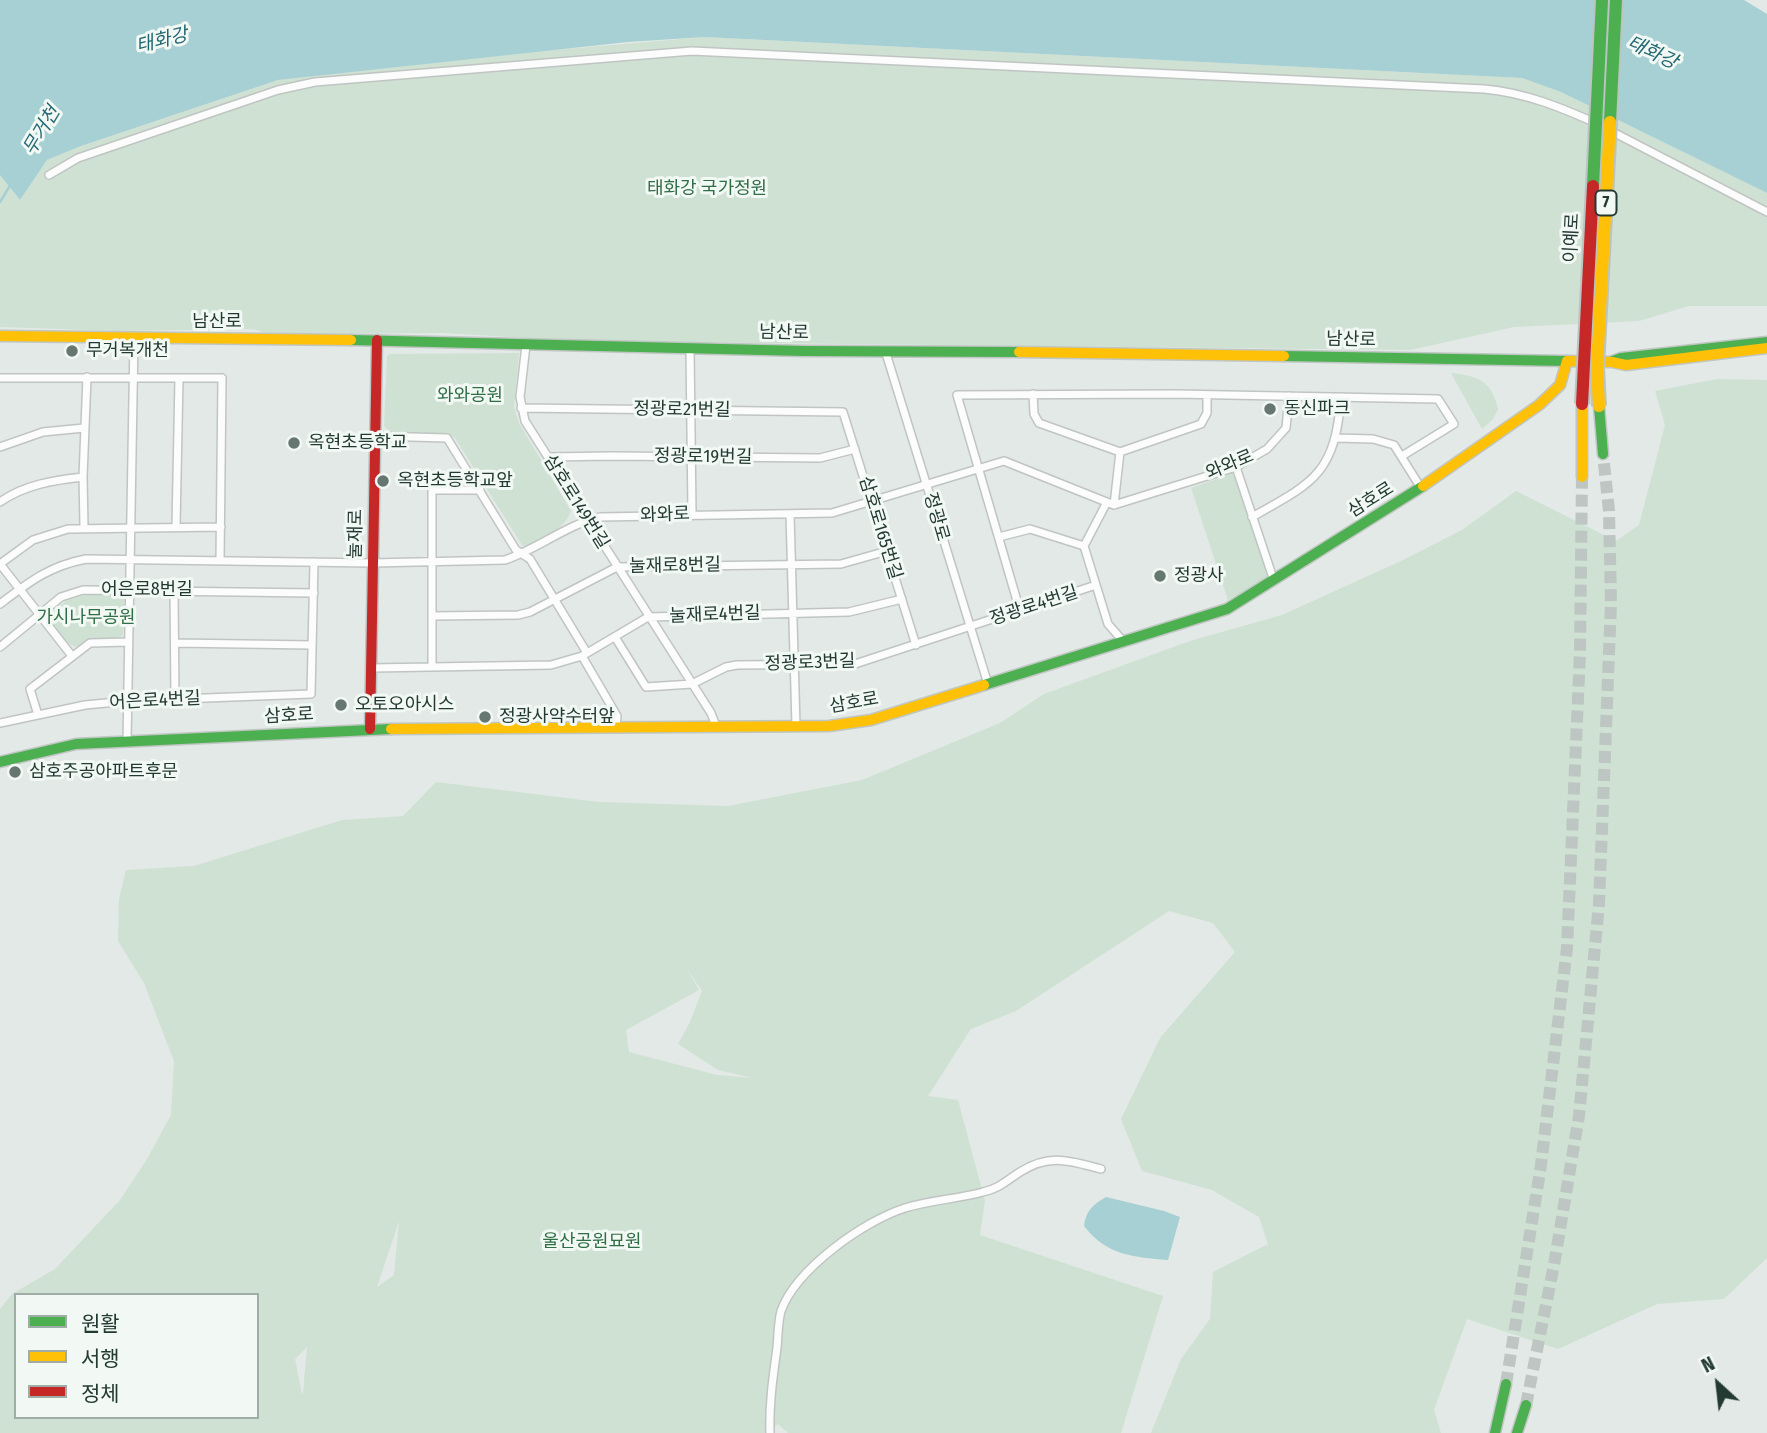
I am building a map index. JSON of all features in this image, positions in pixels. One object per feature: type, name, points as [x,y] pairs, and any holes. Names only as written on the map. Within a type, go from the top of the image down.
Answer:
[{"type":"main road","name":"이예로","points":[[1582,478],[1582,404],[1602,0]]},
{"type":"main road","name":"이예로","points":[[1603,454],[1597,367],[1616,0]]},
{"type":"main road","name":"남산로","points":[[0,336],[1567,361]]},
{"type":"main road","name":"눌재로","points":[[370,729],[377,340]]},
{"type":"main road","points":[[1612,362],[1635,356],[1767,342]]},
{"type":"main road","points":[[1567,361],[1626,365],[1767,348]]},
{"type":"main road","name":"삼호로","points":[[0,762],[76,744],[370,729],[829,726],[871,720],[1227,609],[1421,488],[1539,405],[1560,385],[1567,361]]},
{"type":"main road","points":[[1495,1433],[1506,1384]]},
{"type":"main road","points":[[1517,1433],[1526,1405]]},
{"type":"street","points":[[49,175],[78,158],[278,90],[315,82],[692,51],[1513,92],[1549,103],[1598,124],[1767,212]]},
{"type":"street","points":[[127,742],[134,339]]},
{"type":"street","name":"삼호로149번길","points":[[526,345],[521,408],[525,421],[711,713],[716,726]]},
{"type":"street","points":[[690,348],[692,514]]},
{"type":"street","name":"정광로","points":[[885,350],[988,684]]},
{"type":"street","points":[[84,527],[87,377]]},
{"type":"street","points":[[0,378],[222,378],[220,561]]},
{"type":"street","points":[[176,527],[179,378]]},
{"type":"street","points":[[1033,394],[1034,414],[1039,423],[1120,453],[1202,425],[1207,413],[1207,395]]},
{"type":"street","points":[[1020,611],[957,395],[1438,399],[1454,424],[1402,456]]},
{"type":"street","name":"와와로","points":[[0,604],[48,569],[86,559],[373,563],[500,561],[522,554],[587,520],[600,517],[832,513],[1004,461],[1110,503],[1236,467],[1267,449],[1286,428],[1289,396]]},
{"type":"street","points":[[1252,517],[1314,479],[1327,462],[1336,438],[1341,397]]},
{"type":"street","name":"정광로21번길","points":[[521,408],[843,412]]},
{"type":"street","name":"삼호로165번길","points":[[843,412],[915,645]]},
{"type":"street","points":[[0,447],[43,432],[84,428]]},
{"type":"street","points":[[376,436],[447,438],[516,550],[530,559],[554,600],[617,716],[616,727]]},
{"type":"street","points":[[1336,438],[1387,442],[1394,445],[1421,488]]},
{"type":"street","name":"정광로19번길","points":[[549,457],[820,458],[855,449]]},
{"type":"street","points":[[999,537],[1030,529],[1084,546],[1110,503],[1120,453]]},
{"type":"street","points":[[1236,467],[1274,581]]},
{"type":"street","points":[[0,502],[44,482],[83,477]]},
{"type":"street","points":[[432,667],[432,490],[480,490]]},
{"type":"street","points":[[790,514],[796,726]]},
{"type":"street","points":[[72,656],[0,564],[33,540],[84,527],[221,527]]},
{"type":"street","name":"정광로4번길","points":[[969,628],[1096,585],[1084,546]]},
{"type":"street","name":"눌재로8번길","points":[[432,616],[518,615],[530,612],[617,567],[841,564],[887,551]]},
{"type":"street","points":[[174,643],[312,645],[314,562]]},
{"type":"street","points":[[1096,585],[1108,624],[1122,641]]},
{"type":"street","name":"어은로8번길","points":[[0,647],[61,597],[83,590],[314,593]]},
{"type":"street","points":[[174,590],[175,700]]},
{"type":"street","name":"눌재로4번길","points":[[371,668],[551,665],[564,663],[584,654],[648,617],[849,612],[902,599]]},
{"type":"street","name":"정광로3번길","points":[[692,684],[726,667],[855,664],[969,628]]},
{"type":"street","points":[[615,637],[646,687],[692,684]]},
{"type":"street","points":[[38,715],[30,689],[90,643],[128,642]]},
{"type":"street","name":"어은로4번길","points":[[0,723],[85,705],[127,701],[311,694],[312,645]]},
{"type":"street","points":[[770,1433],[769,1410],[781,1313],[793,1288],[816,1264],[876,1221],[906,1208],[1004,1185],[1020,1172],[1043,1161],[1061,1159],[1101,1169]]},
{"type":"green space","name":"태화강 국가정원","points":[[705,37],[1522,78],[1561,92],[1767,193],[1767,306],[1689,306],[1639,321],[1514,327],[1410,350],[576,341],[444,333],[269,334],[253,329],[118,331],[0,327],[0,175],[20,200],[47,160],[81,146],[278,80],[438,60]]},
{"type":"green space","name":"와와공원","points":[[519,353],[514,407],[519,423],[571,511],[558,529],[527,547],[522,545],[455,438],[448,434],[392,434],[384,426],[387,356],[390,354]]},
{"type":"green space","points":[[1451,373],[1476,378],[1492,392],[1498,409],[1493,419],[1482,429]]},
{"type":"green space","name":"울산공원묘원","points":[[1717,379],[1767,380],[1767,1258],[1724,1299],[1657,1304],[1558,1349],[1467,1319],[1434,1410],[1441,1433],[1151,1433],[1181,1359],[1210,1319],[1213,1272],[1268,1244],[1259,1217],[1212,1190],[1142,1171],[1121,1119],[1160,1038],[1235,952],[1213,923],[1169,911],[1016,1011],[971,1029],[928,1096],[958,1100],[985,1201],[980,1235],[1163,1296],[1121,1433],[788,1433],[778,1424],[768,1433],[0,1433],[0,1309],[12,1294],[55,1269],[120,1200],[171,1115],[174,1061],[144,983],[118,941],[119,899],[126,870],[194,866],[342,820],[403,816],[436,782],[599,802],[728,806],[862,780],[1000,723],[1044,694],[1190,641],[1282,615],[1462,530],[1516,491],[1616,541],[1639,525],[1665,425],[1655,391]],"holes":[[[687,969],[702,991],[678,1044],[718,1070],[753,1078],[717,1075],[629,1052],[626,1030],[699,990]],[[399,1221],[394,1275],[377,1287]],[[307,1347],[303,1393],[302,1394],[295,1359]]]},
{"type":"green space","points":[[1233,473],[1269,578],[1228,600],[1191,488]]},
{"type":"green space","name":"가시나무공원","points":[[84,595],[119,595],[124,599],[123,634],[119,639],[92,639],[77,647],[60,635],[50,615],[66,601]]},
{"type":"water","name":"태화강","points":[[0,0],[1744,0],[1767,14],[1767,193],[1561,92],[1522,78],[705,37],[628,42],[278,80],[81,146],[47,160],[20,200],[0,175]]},
{"type":"water","points":[[1106,1197],[1180,1217],[1168,1260],[1122,1253],[1102,1244],[1093,1236],[1084,1226],[1086,1216],[1093,1206]]},
{"type":"waterway","name":"무거천","points":[[0,202],[11,184]]},
{"type":"tunnel","points":[[1526,1405],[1554,1265],[1579,1116],[1599,904],[1611,603],[1609,511],[1603,454]]},
{"type":"tunnel","points":[[1506,1384],[1541,1165],[1567,948],[1580,653],[1582,477]]},
{"type":"traffic: fast","points":[[1593,186],[1602,0]]},
{"type":"traffic: fast","points":[[1610,122],[1616,0]]},
{"type":"traffic: fast","points":[[351,340],[804,351],[1019,352]]},
{"type":"traffic: fast","points":[[1613,361],[1767,342]]},
{"type":"traffic: fast","points":[[1284,356],[1567,361]]},
{"type":"traffic: fast","points":[[1599,406],[1603,454]]},
{"type":"traffic: fast","points":[[984,685],[1227,609],[1423,486]]},
{"type":"traffic: fast","points":[[0,762],[76,744],[391,729]]},
{"type":"traffic: fast","points":[[1495,1433],[1506,1384]]},
{"type":"traffic: fast","points":[[1517,1433],[1526,1405]]},
{"type":"traffic: slow","points":[[1599,406],[1597,367],[1610,122]]},
{"type":"traffic: slow","points":[[0,336],[351,340]]},
{"type":"traffic: slow","points":[[1423,486],[1539,405],[1560,385],[1567,361],[1626,365],[1767,348]]},
{"type":"traffic: slow","points":[[1019,352],[1284,356]]},
{"type":"traffic: slow","points":[[1582,404],[1582,477]]},
{"type":"traffic: slow","points":[[391,729],[829,726],[871,720],[984,685]]},
{"type":"traffic: jam","points":[[1582,404],[1593,186]]},
{"type":"traffic: jam","points":[[370,729],[377,340]]},
{"type":"place","name":"무거복개천","points":[[72,351]]},
{"type":"place","name":"동신파크","points":[[1270,409]]},
{"type":"place","name":"옥현초등학교","points":[[294,443]]},
{"type":"place","name":"옥현초등학교앞","points":[[383,481]]},
{"type":"place","name":"정광사","points":[[1160,576]]},
{"type":"place","name":"오토오아시스","points":[[341,705]]},
{"type":"place","name":"정광사약수터앞","points":[[485,717]]},
{"type":"place","name":"삼호주공아파트후문","points":[[15,772]]}]
